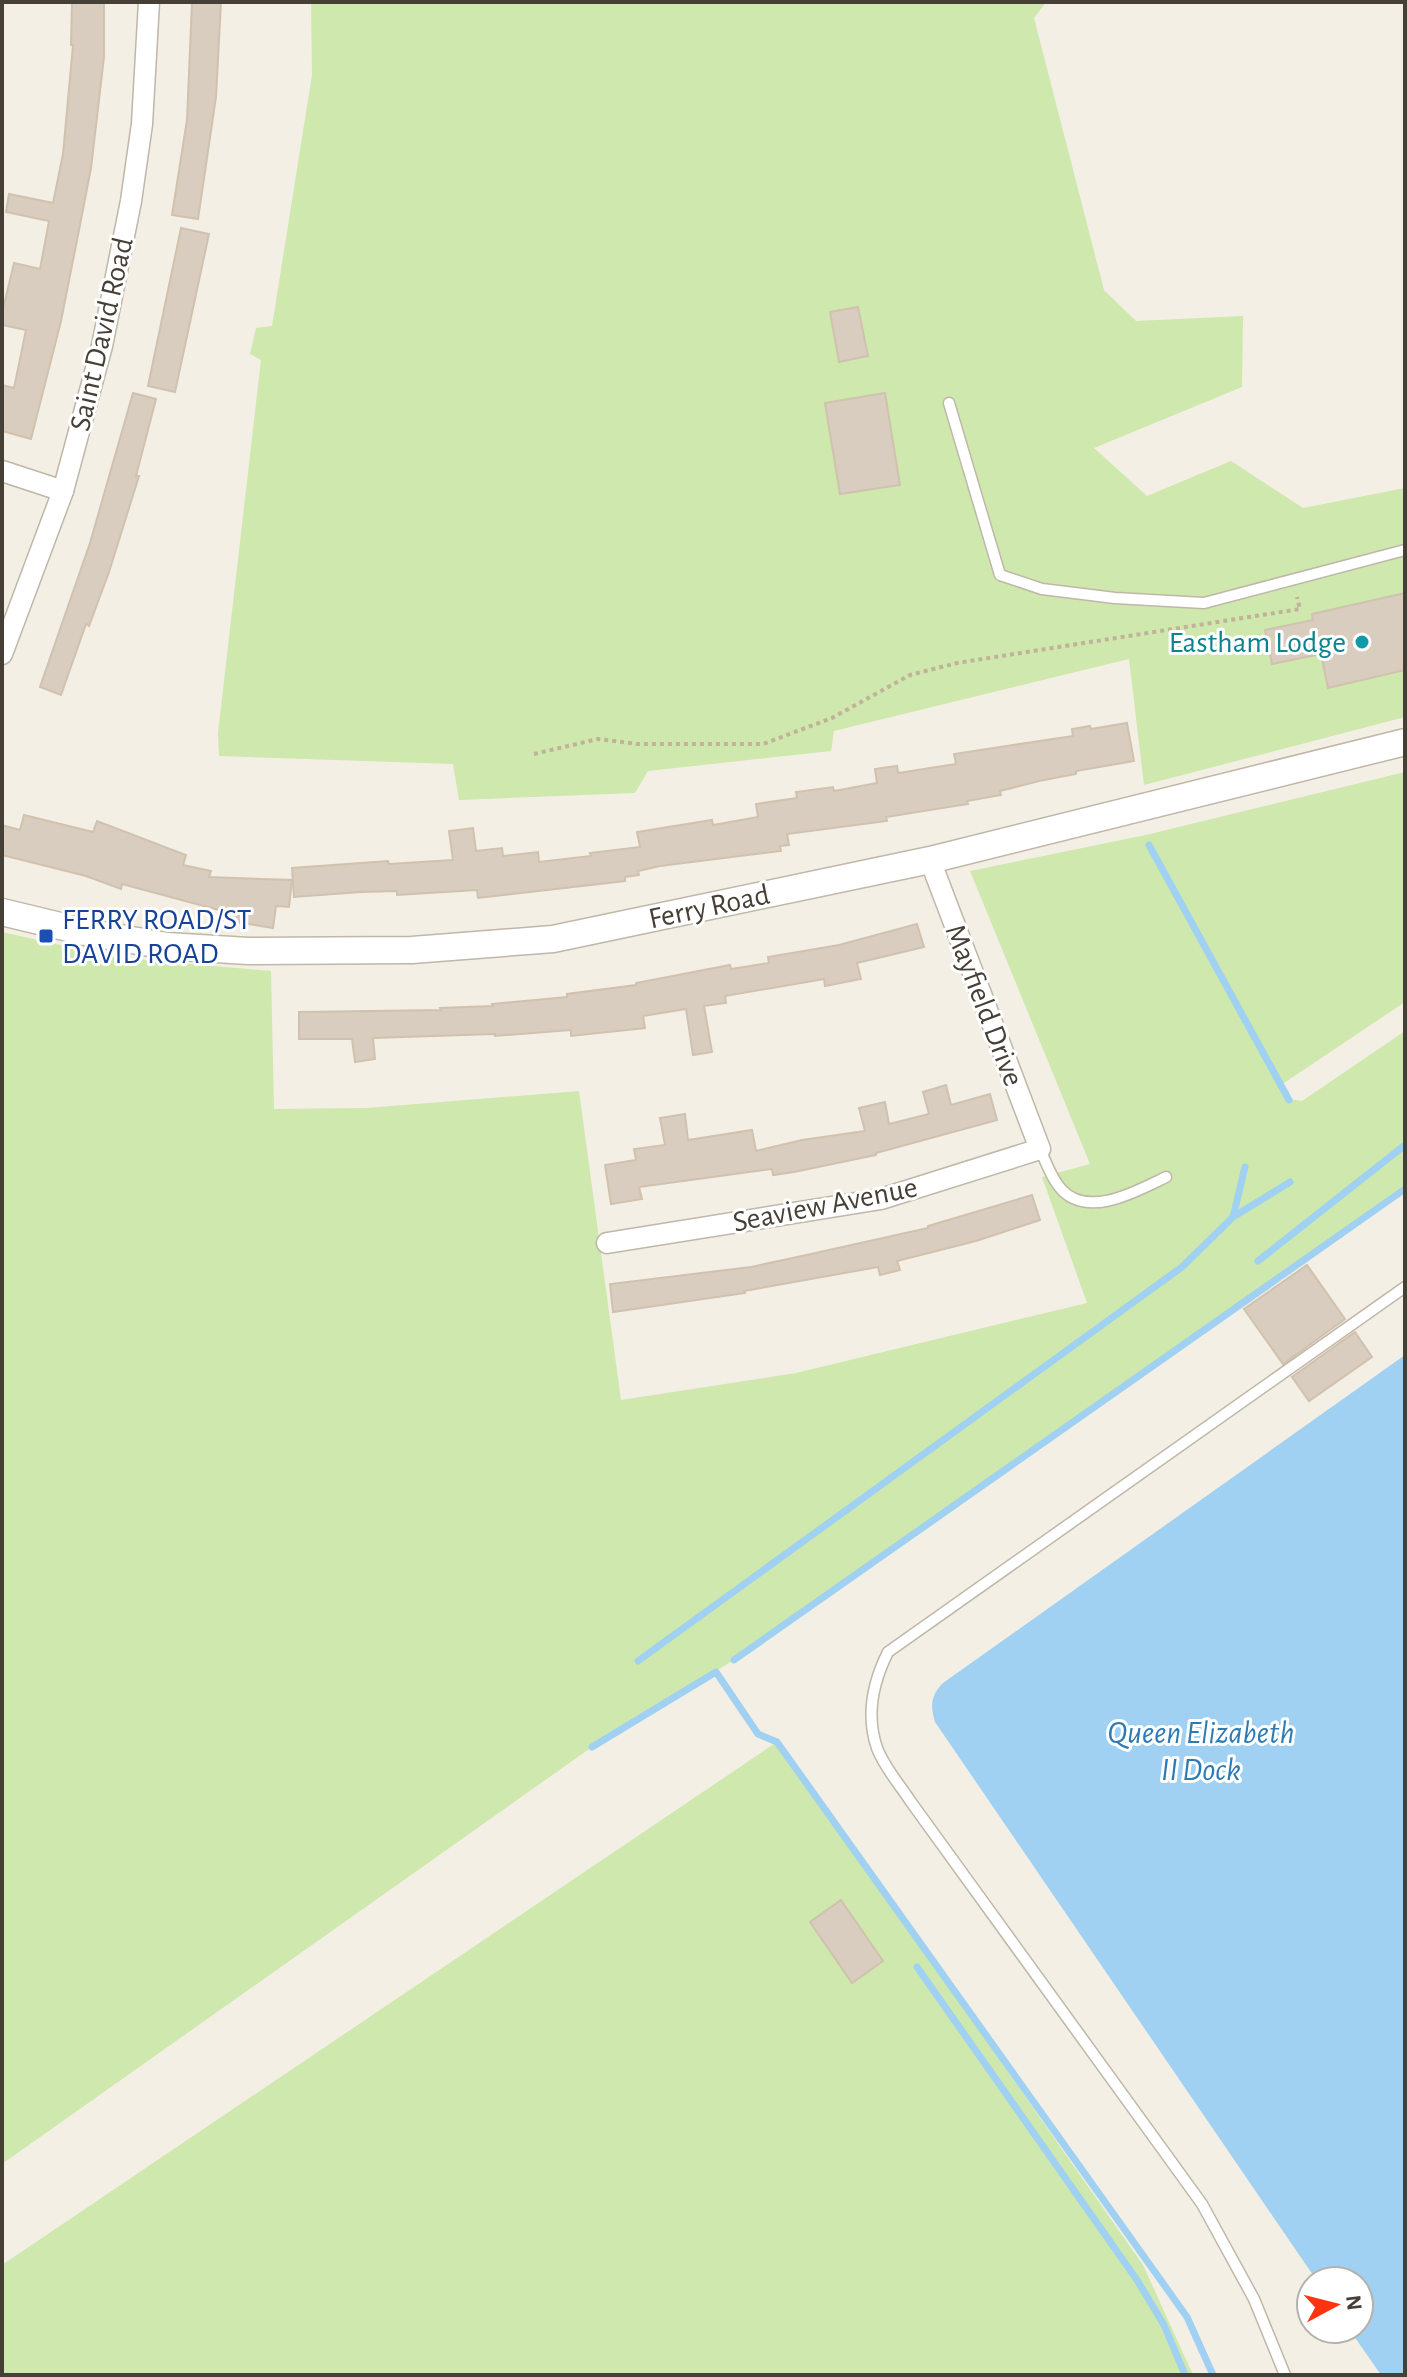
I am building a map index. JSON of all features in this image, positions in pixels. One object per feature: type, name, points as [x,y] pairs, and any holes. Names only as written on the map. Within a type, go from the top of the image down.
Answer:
[{"type":"street","name":"Saint David Road","points":[[2,654],[63,491],[102,346],[131,201],[142,124],[149,2]]},
{"type":"street","points":[[2,471],[63,491]]},
{"type":"street","name":"Ferry Road","points":[[2,912],[85,932],[167,946],[286,952],[412,950],[553,939],[930,860],[1405,742]]},
{"type":"street","name":"Mayfield Drive","points":[[930,860],[1040,1149]]},
{"type":"street","name":"Seaview Avenue","points":[[607,1243],[881,1199],[1040,1149]]},
{"type":"lane","points":[[949,403],[1000,575],[1042,589],[1115,598],[1204,603],[1405,550]]},
{"type":"lane","points":[[1040,1149],[1062,1190],[1082,1202],[1109,1200],[1166,1177]]},
{"type":"lane","points":[[1285,2375],[1254,2299],[1202,2204],[911,1802],[878,1750],[870,1713],[878,1671],[888,1652],[1405,1287]]},
{"type":"path","points":[[534,754],[598,739],[637,744],[763,744],[832,718],[910,675],[957,663],[1300,609],[1293,581]]},
{"type":"green space","points":[[311,2],[1046,2],[1034,18],[1104,290],[1136,321],[1243,316],[1242,387],[1094,448],[1147,496],[1231,461],[1303,508],[1405,488],[1405,717],[1144,785],[1129,659],[834,731],[831,751],[648,771],[635,793],[459,800],[453,764],[219,756],[218,733],[261,360],[250,354],[256,328],[272,326],[312,75]]},
{"type":"green space","points":[[1405,772],[1405,1002],[1281,1085],[1289,1099],[1302,1101],[1405,1031],[1405,1189],[734,1660],[592,1747],[2,2164],[2,932],[113,957],[271,971],[274,1109],[366,1108],[579,1091],[621,1400],[796,1373],[1087,1303],[1042,1177],[1090,1164],[970,871],[1146,835]]},
{"type":"green space","points":[[777,1742],[1143,2265],[1193,2375],[2,2375],[2,2265]]},
{"type":"water","name":"Queen Elizabeth II Dock","points":[[1405,1355],[1405,2375],[1381,2375],[1360,2345],[1375,2345],[1375,2265],[1306,2265],[935,1722],[934,1696],[943,1683]]},
{"type":"building","points":[[72,2],[104,3],[104,57],[91,168],[61,321],[31,439],[2,431],[2,385],[14,388],[26,330],[2,325],[2,313],[14,263],[40,269],[49,221],[6,212],[9,194],[53,203],[63,154],[73,45]]},
{"type":"building","points":[[192,2],[221,2],[216,97],[198,219],[172,215],[187,120]]},
{"type":"building","points":[[181,228],[209,234],[175,392],[148,386]]},
{"type":"building","points":[[858,307],[868,356],[839,362],[830,312]]},
{"type":"building","points":[[133,393],[156,399],[136,476],[139,476],[109,572],[89,626],[86,624],[61,695],[40,687],[90,543]]},
{"type":"building","points":[[885,393],[900,485],[840,494],[825,403]]},
{"type":"building","name":"Eastham Lodge","points":[[1405,593],[1405,670],[1328,688],[1321,654],[1272,664],[1265,630],[1313,620],[1312,614]]},
{"type":"building","points":[[1127,723],[1134,761],[1076,771],[1076,774],[1000,791],[1001,795],[967,801],[968,804],[886,817],[887,821],[787,834],[789,845],[780,846],[781,851],[660,866],[638,871],[639,875],[625,877],[625,881],[478,898],[477,890],[397,895],[397,891],[361,892],[294,897],[292,868],[453,860],[449,831],[473,828],[476,851],[502,848],[503,856],[538,852],[539,862],[591,856],[590,853],[640,847],[637,832],[712,820],[713,825],[758,817],[756,804],[797,798],[796,792],[833,787],[834,791],[877,783],[875,769],[897,766],[898,773],[956,764],[954,754],[1073,736],[1072,729]]},
{"type":"building","points":[[24,815],[93,832],[97,821],[186,855],[183,865],[211,871],[209,877],[292,880],[289,907],[276,906],[273,928],[229,921],[230,913],[122,884],[121,889],[86,876],[2,855],[2,825],[20,830]]},
{"type":"building","points":[[917,924],[924,947],[857,963],[861,979],[825,986],[824,979],[725,996],[726,1003],[704,1006],[712,1052],[693,1055],[686,1009],[643,1016],[645,1028],[571,1036],[571,1030],[495,1036],[373,1038],[375,1059],[355,1062],[352,1039],[299,1039],[299,1012],[441,1010],[567,997],[567,994],[636,985],[730,965],[731,969],[769,963],[768,957],[839,945]]},
{"type":"building","points":[[946,1085],[951,1105],[990,1094],[997,1120],[876,1155],[794,1172],[773,1175],[772,1169],[639,1187],[642,1199],[611,1204],[605,1165],[636,1160],[634,1149],[665,1145],[660,1118],[685,1114],[688,1140],[752,1130],[756,1151],[802,1140],[865,1131],[859,1108],[885,1102],[889,1124],[929,1114],[923,1092]]},
{"type":"building","points":[[1032,1195],[1040,1220],[976,1241],[897,1261],[900,1270],[880,1275],[878,1267],[745,1293],[613,1312],[610,1284],[751,1267],[928,1228]]},
{"type":"building","points":[[1307,1265],[1345,1319],[1283,1364],[1244,1309]]},
{"type":"building","points":[[1355,1332],[1372,1357],[1309,1401],[1292,1377]]},
{"type":"building","points":[[841,1900],[883,1961],[852,1983],[810,1922]]},
{"type":"waterway","points":[[1149,845],[1289,1100]]},
{"type":"waterway","points":[[1258,1261],[1405,1145]]},
{"type":"waterway","points":[[1233,1217],[1245,1167]]},
{"type":"waterway","points":[[638,1661],[1182,1267],[1233,1217],[1290,1182]]},
{"type":"waterway","points":[[734,1660],[1405,1189]]},
{"type":"waterway","points":[[592,1747],[716,1672],[758,1734],[777,1742],[1187,2317],[1213,2375]]},
{"type":"waterway","points":[[917,1967],[1137,2280],[1164,2325],[1185,2375]]},
{"type":"place","name":"Eastham Lodge","points":[[1362,642]]},
{"type":"place","name":"FERRY ROAD/ST DAVID ROAD","points":[[46,936]]}]
